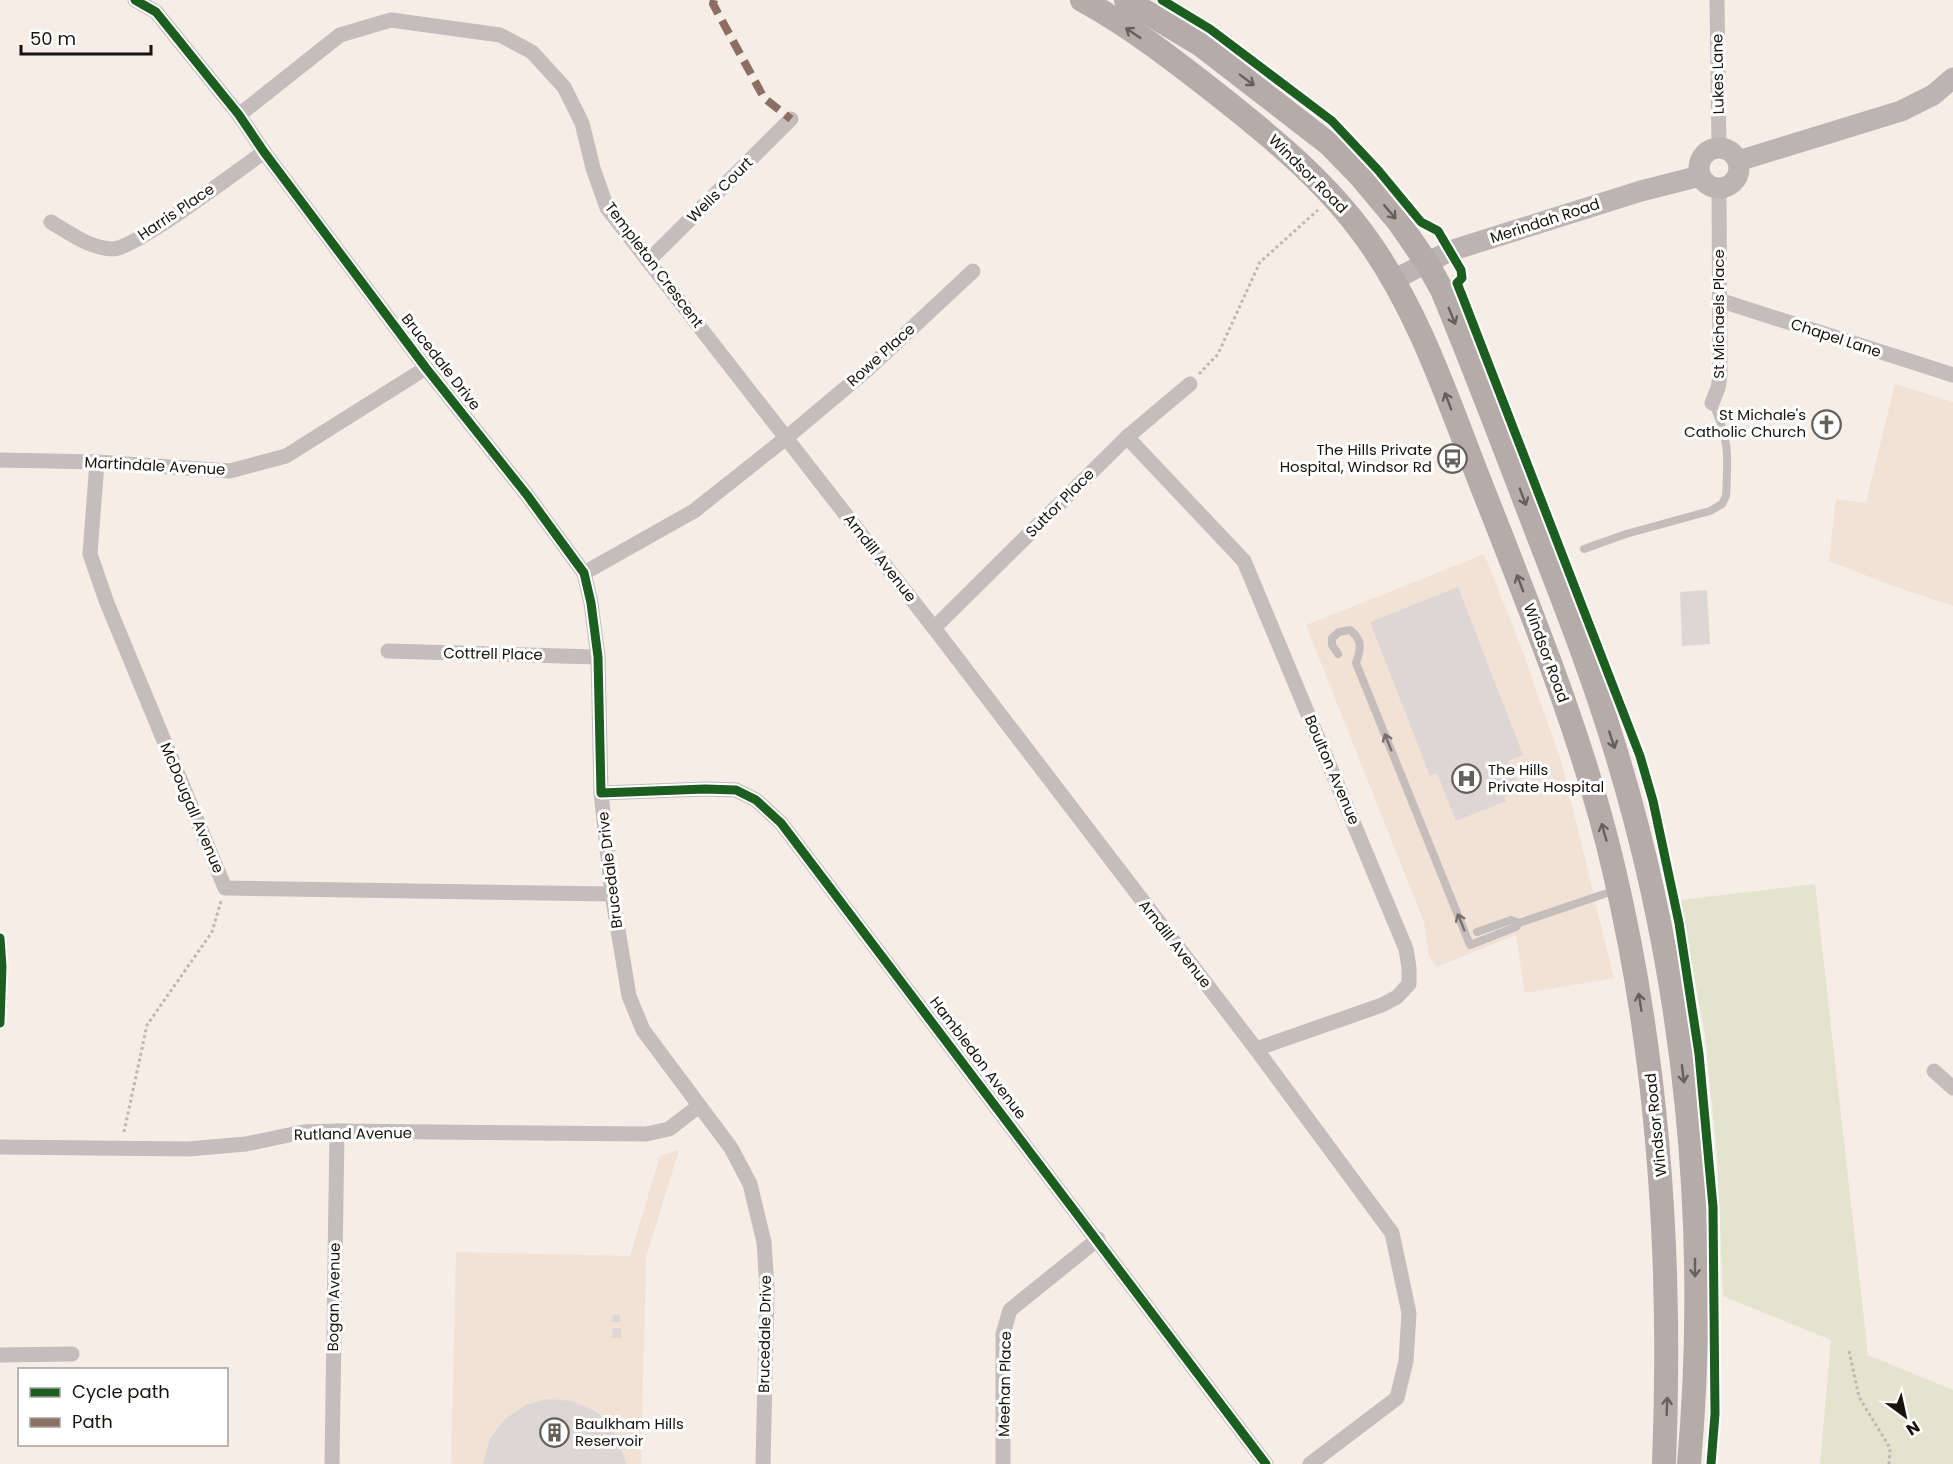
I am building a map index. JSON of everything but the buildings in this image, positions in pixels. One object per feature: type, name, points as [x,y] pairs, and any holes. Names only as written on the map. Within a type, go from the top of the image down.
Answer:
[{"type":"main road","name":"Windsor Road","points":[[1082,0],[1096,7],[1181,66],[1262,129],[1333,197],[1366,237],[1395,279],[1442,385],[1555,677],[1585,767],[1618,889],[1632,956],[1647,1048],[1661,1174],[1667,1314],[1664,1464]]},
{"type":"main road","name":"Windsor Road","points":[[1126,0],[1201,45],[1329,144],[1361,177],[1398,221],[1442,290],[1587,662],[1617,754],[1654,901],[1676,1027],[1687,1112],[1694,1211],[1695,1389],[1689,1464]]},
{"type":"main road","points":[[1738,160],[1901,111],[1934,95],[1953,78]]},
{"type":"main road","points":[[1719,148],[1727,150],[1738,160],[1740,168],[1733,183],[1719,189],[1711,187],[1700,176],[1699,168],[1705,154],[1719,148]]},
{"type":"main road","name":"Merindah Road","points":[[1395,279],[1450,251],[1641,191],[1700,176]]},
{"type":"main road","points":[[1629,802],[1626,874],[1618,889],[1639,921],[1649,949],[1662,1008],[1676,1027]]},
{"type":"street","name":"Brucedale Drive","points":[[135,0],[156,12],[239,115],[264,152],[426,368],[527,495],[584,573],[598,657],[601,793],[612,894],[622,966],[629,996],[643,1030],[731,1148],[750,1184],[764,1242],[767,1288],[763,1464]]},
{"type":"street","name":"Lukes Lane","points":[[1718,0],[1719,148]]},
{"type":"street","name":"Templeton Crescent","points":[[239,115],[340,35],[391,20],[500,35],[532,52],[564,87],[582,123],[593,168],[608,208],[786,438]]},
{"type":"street","name":"Wells Court","points":[[648,261],[791,119]]},
{"type":"street","name":"Harris Place","points":[[51,222],[87,244],[116,249],[150,232],[264,152]]},
{"type":"street","name":"St Michaels Place","points":[[1712,403],[1720,376],[1719,189]]},
{"type":"street","name":"Rowe Place","points":[[584,573],[694,511],[867,370],[973,271]]},
{"type":"street","name":"Chapel Lane","points":[[1719,300],[1953,375]]},
{"type":"street","name":"Martindale Avenue","points":[[0,460],[97,462],[230,471],[286,456],[426,368]]},
{"type":"street","name":"Suttor Place","points":[[934,628],[1127,437],[1190,384]]},
{"type":"street","name":"Boulton Avenue","points":[[1127,437],[1244,561],[1406,949],[1409,984],[1397,998],[1256,1049]]},
{"type":"street","name":"Arndill Avenue","points":[[786,438],[1256,1049],[1392,1233],[1409,1313],[1406,1361],[1396,1398],[1310,1464]]},
{"type":"street","name":"McDougall Avenue","points":[[97,462],[90,554],[107,603],[225,888],[612,894]]},
{"type":"street","name":"Cottrell Place","points":[[388,651],[598,657]]},
{"type":"street","name":"Hambledon Avenue","points":[[601,793],[736,790],[756,800],[781,823],[1266,1464]]},
{"type":"street","points":[[1934,1071],[1953,1088]]},
{"type":"street","name":"Rutland Avenue","points":[[0,1147],[188,1149],[246,1144],[303,1132],[337,1131],[646,1134],[669,1129],[699,1106]]},
{"type":"street","name":"Bogan Avenue","points":[[332,1464],[337,1131]]},
{"type":"street","name":"Meehan Place","points":[[1003,1464],[1003,1334],[1010,1310],[1098,1239]]},
{"type":"street","points":[[0,1355],[72,1354]]},
{"type":"lane","name":"St Michaels Place","points":[[1584,549],[1626,534],[1710,511],[1722,504],[1726,496],[1726,438],[1722,422],[1712,403]]},
{"type":"lane","points":[[1338,654],[1332,645],[1332,638],[1339,632],[1350,630],[1357,635],[1360,650],[1356,663],[1470,945],[1516,927],[1519,922]]},
{"type":"lane","points":[[1477,932],[1511,920],[1519,922],[1618,889]]},
{"type":"path","points":[[1190,384],[1218,354],[1260,262],[1333,197]]},
{"type":"path","points":[[120,1148],[147,1025],[212,932],[225,888]]},
{"type":"path","points":[[1849,1351],[1858,1397],[1890,1448],[1889,1464]]},
{"type":"shaded area","points":[[1895,384],[1953,402],[1953,606],[1829,561],[1836,499],[1866,503]]},
{"type":"shaded area","name":"The Hills Private Hospital","points":[[1484,554],[1521,647],[1561,761],[1614,978],[1525,993],[1516,935],[1436,967],[1429,956],[1424,922],[1306,625]]},
{"type":"shaded area","points":[[679,1150],[646,1257],[641,1464],[451,1464],[456,1252],[630,1256],[660,1156]]},
{"type":"green space","points":[[1815,884],[1868,1355],[1953,1390],[1953,1464],[1820,1464],[1831,1340],[1723,1296],[1717,1156],[1705,1035],[1680,900]]},
{"type":"marked path","points":[[714,0],[713,4],[764,98],[791,119]]},
{"type":"cycle path","points":[[135,0],[156,12],[239,115],[264,152],[426,368],[527,495],[584,573],[591,603],[598,657],[601,793],[736,790],[756,800],[781,823],[1266,1464]]},
{"type":"cycle path","points":[[1162,0],[1210,29],[1332,121],[1378,170],[1421,222],[1438,231],[1461,270],[1462,278],[1457,283],[1640,756],[1653,801],[1679,923],[1699,1054],[1713,1207],[1715,1414],[1711,1464]]},
{"type":"cycle path","points":[[0,938],[2,967],[0,1023]]},
{"type":"place","name":"St Michale's Catholic Church","points":[[1827,424]]},
{"type":"place","name":"The Hills Private Hospital, Windsor Rd","points":[[1453,459]]},
{"type":"place","name":"The Hills Private Hospital","points":[[1467,779]]},
{"type":"place","name":"Baulkham Hills Reservoir","points":[[554,1433]]}]
